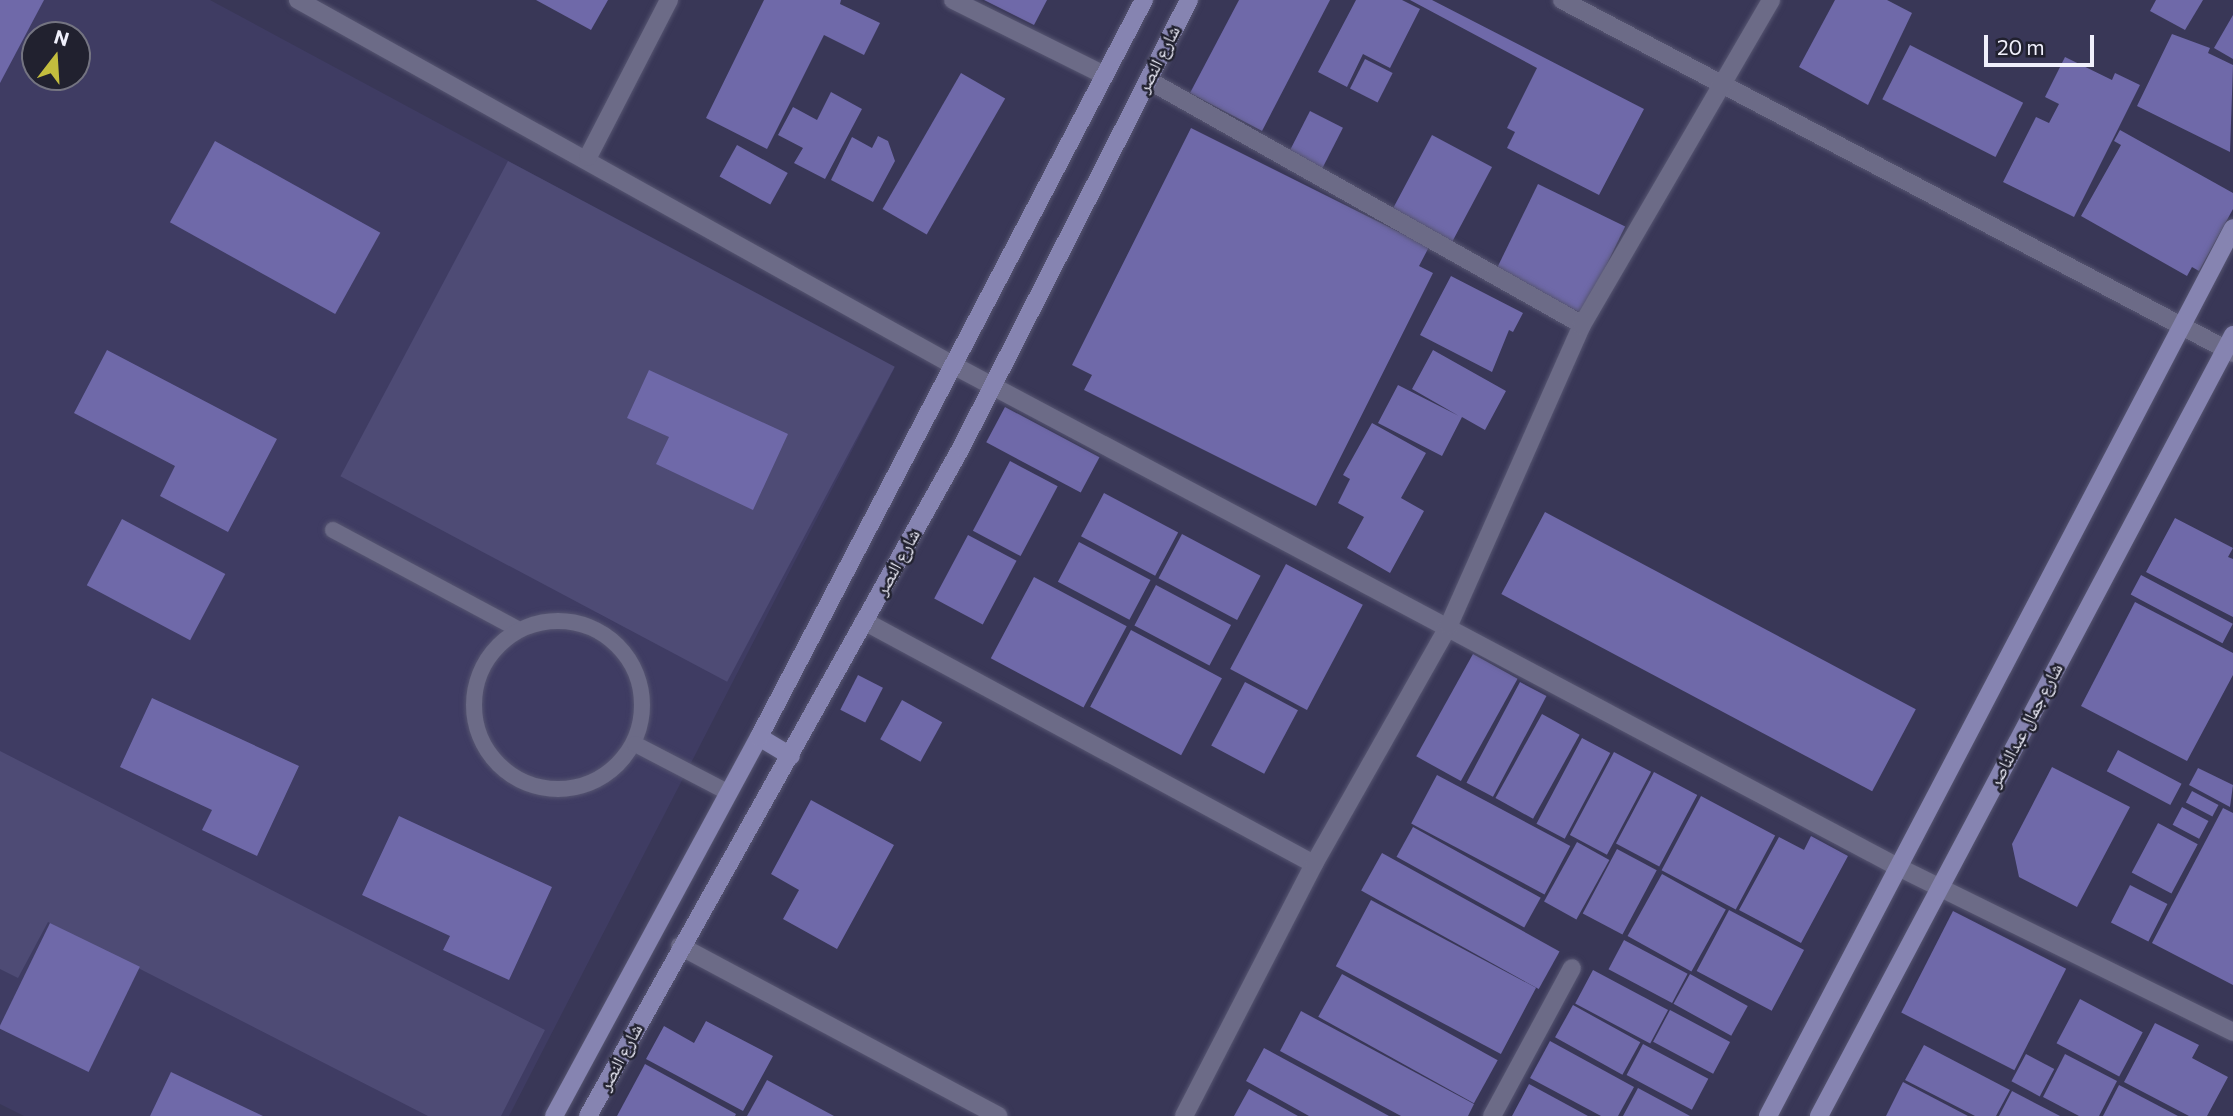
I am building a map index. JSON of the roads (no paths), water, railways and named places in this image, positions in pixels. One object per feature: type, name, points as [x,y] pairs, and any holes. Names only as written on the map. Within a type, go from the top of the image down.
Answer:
[{"type":"street","points":[[298,0],[588,158],[951,364],[1449,625],[1896,866],[2233,1032]]},
{"type":"street","points":[[588,158],[669,0]]},
{"type":"street","points":[[953,0],[1104,75]]},
{"type":"street","name":"شارع النصر","points":[[554,1116],[759,737],[951,364],[1144,0]]},
{"type":"street","name":"شارع النصر","points":[[588,1116],[680,946],[791,757],[992,385],[1189,0]]},
{"type":"street","points":[[1562,0],[1726,83],[2181,327],[2230,346]]},
{"type":"street","points":[[1184,1116],[1314,864],[1449,625],[1582,325],[1726,83],[1771,0]]},
{"type":"street","points":[[1148,80],[1582,325]]},
{"type":"street","points":[[1768,1116],[1896,866],[2233,229]]},
{"type":"street","name":"شارع جمال عبدالناصر","points":[[1819,1116],[2230,346]]},
{"type":"street","points":[[864,621],[1314,864]]},
{"type":"street","points":[[759,737],[791,757]]},
{"type":"street","points":[[680,946],[999,1116]]},
{"type":"street","points":[[1492,1116],[1572,968]]},
{"type":"lane","points":[[333,530],[518,629]]},
{"type":"lane","points":[[560,618],[602,631],[633,661],[636,671],[645,702],[635,744],[609,774],[572,789],[532,786],[498,765],[477,731],[474,692],[488,655],[518,629],[560,618]]},
{"type":"lane","points":[[635,744],[729,793]]}]
